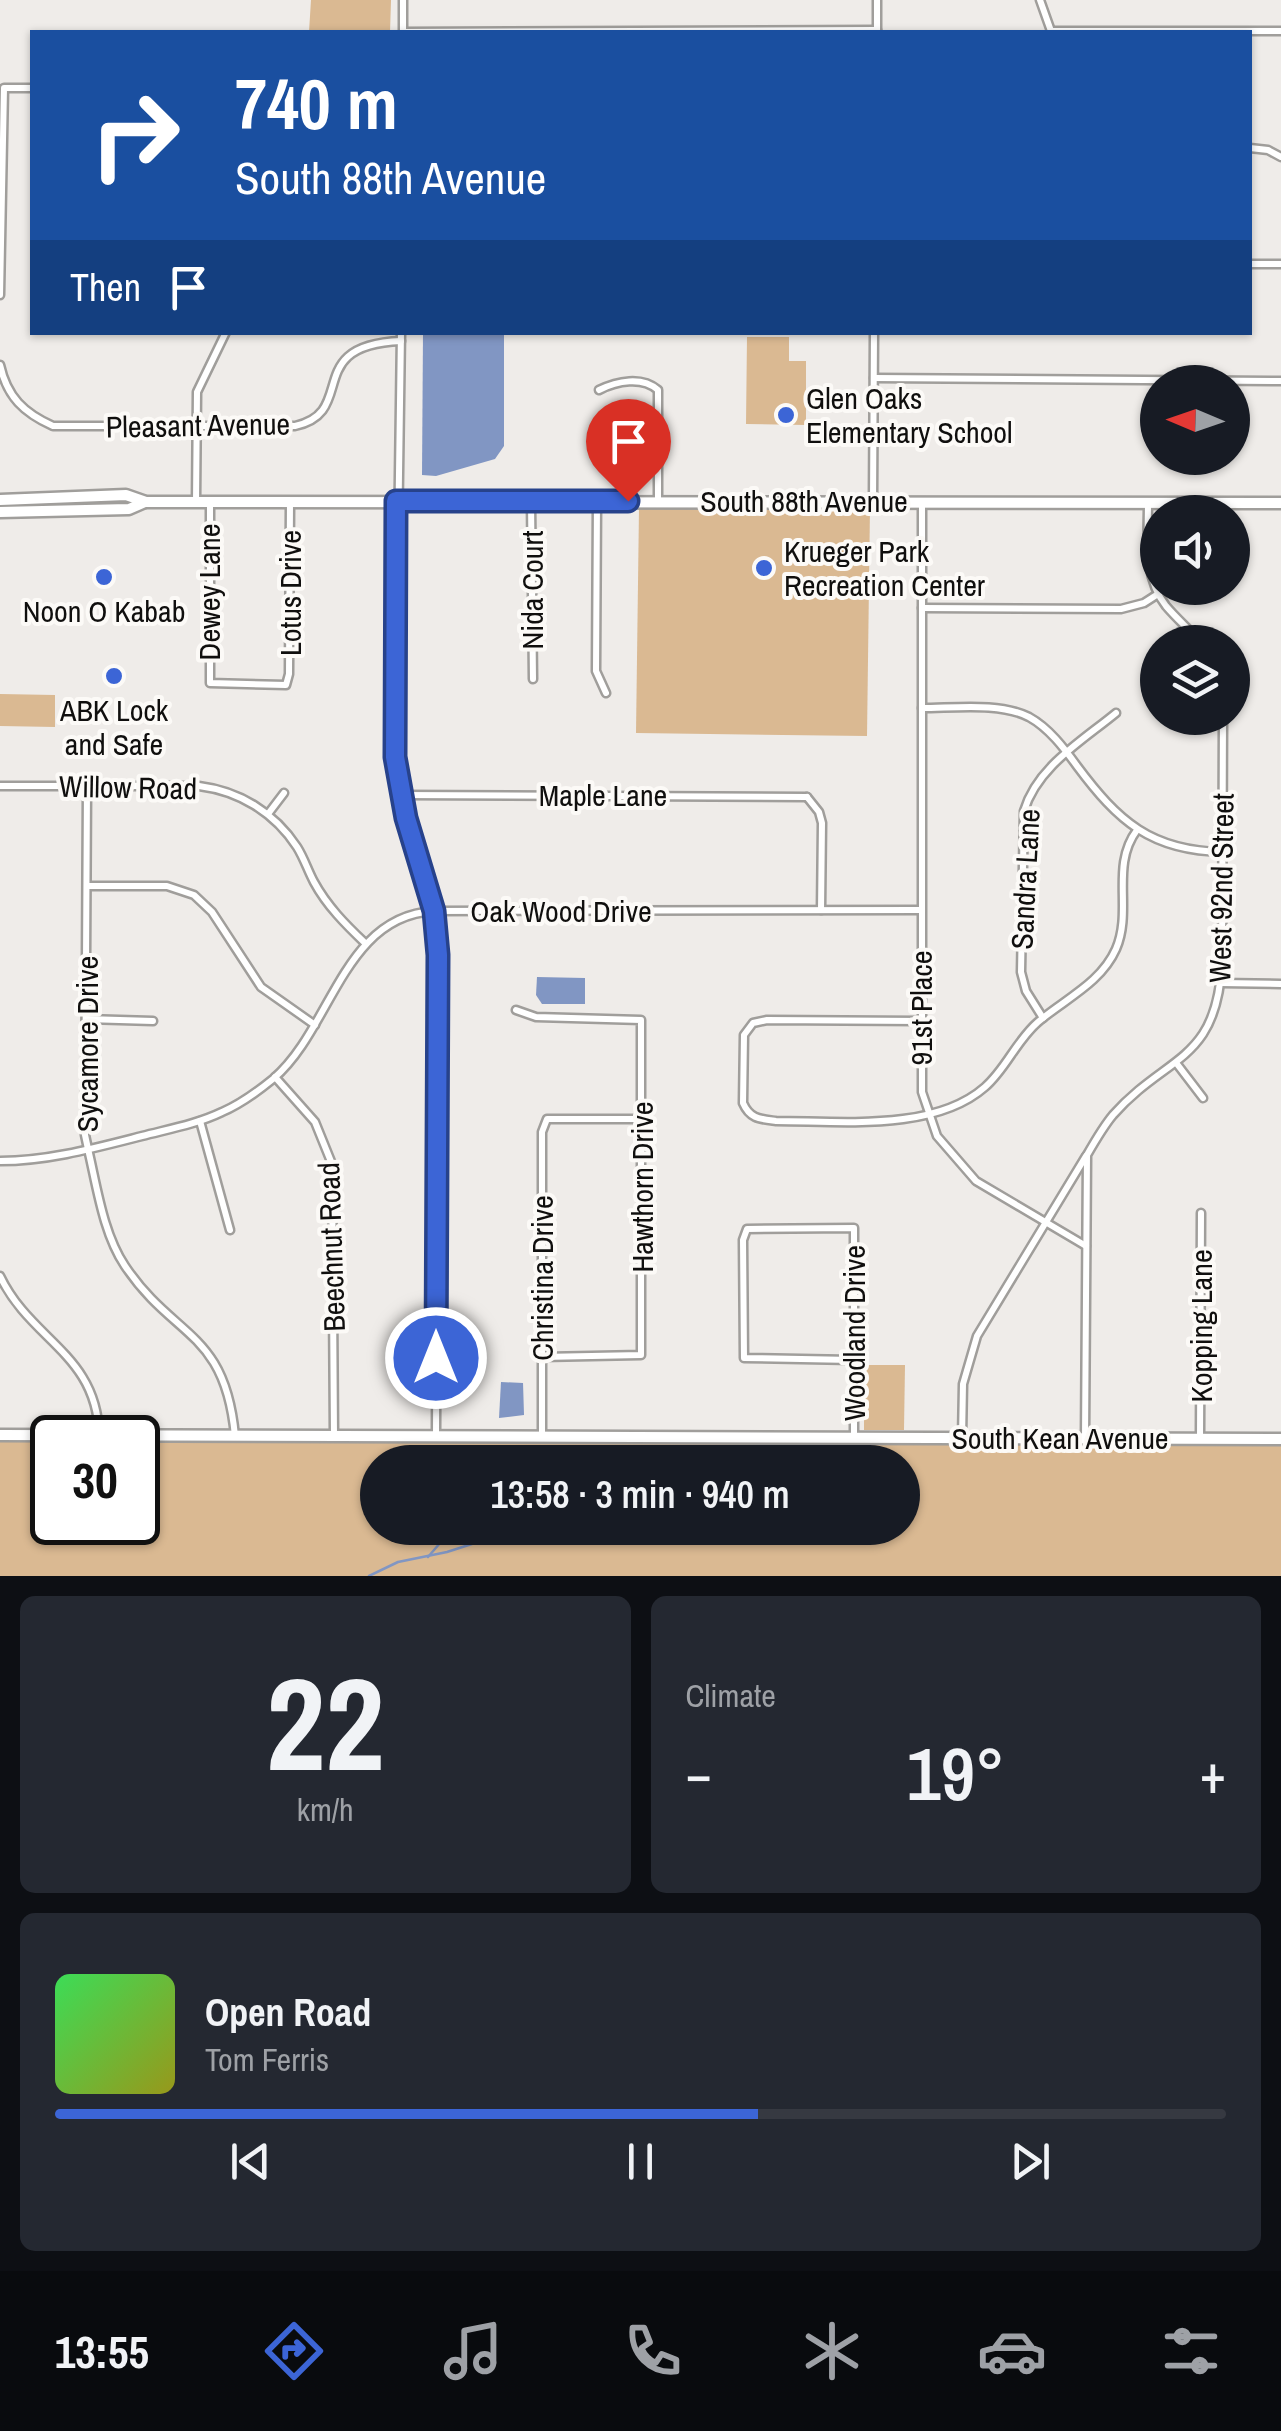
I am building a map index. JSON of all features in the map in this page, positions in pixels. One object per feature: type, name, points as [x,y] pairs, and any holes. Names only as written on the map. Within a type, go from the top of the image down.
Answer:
[{"type":"street","points":[[403,0],[403,30]]},
{"type":"street","points":[[877,0],[877,30]]},
{"type":"street","points":[[1040,0],[1050,30]]},
{"type":"street","points":[[1252,31],[1281,31]]},
{"type":"street","points":[[0,295],[4,88],[30,88]]},
{"type":"street","points":[[1252,148],[1281,157]]},
{"type":"street","points":[[1252,264],[1281,264]]},
{"type":"street","points":[[196,502],[199,383],[224,335]]},
{"type":"street","points":[[872,501],[874,335]]},
{"type":"street","points":[[401,337],[394,738],[400,796],[434,911],[438,966],[436,1436]]},
{"type":"street","name":"Pleasant Avenue","points":[[0,365],[17,405],[53,426],[304,424],[325,408],[336,371],[349,353],[368,343],[401,337]]},
{"type":"street","points":[[874,378],[1281,381]]},
{"type":"street","points":[[599,390],[614,382],[644,382],[658,390],[658,501]]},
{"type":"street","name":"South 88th Avenue","points":[[0,500],[126,496],[146,502],[1140,502]]},
{"type":"street","name":"91st Place","points":[[922,500],[920,1075],[928,1113],[945,1148],[976,1181],[1045,1222]]},
{"type":"street","name":"Nida Court","points":[[531,501],[532,679]]},
{"type":"street","points":[[597,501],[596,672],[606,694]]},
{"type":"street","name":"South 88th Avenue","points":[[0,512],[129,509],[146,502]]},
{"type":"street","name":"Dewey Lane","points":[[210,502],[210,683],[286,684]]},
{"type":"street","name":"Lotus Drive","points":[[286,684],[290,674],[290,502]]},
{"type":"street","name":"South 88th Avenue","points":[[1250,503],[1281,503]]},
{"type":"street","points":[[922,608],[1120,609],[1140,604]]},
{"type":"street","points":[[1168,605],[1185,625]]},
{"type":"street","points":[[922,708],[1018,712],[1047,730],[1096,791],[1137,830],[1177,848],[1223,852]]},
{"type":"street","name":"Sandra Lane","points":[[1043,1018],[1030,1000],[1021,972],[1021,832],[1027,800],[1036,782],[1116,713]]},
{"type":"street","name":"West 92nd Street","points":[[1045,1222],[1113,1116],[1177,1064],[1210,1024],[1221,983],[1223,735]]},
{"type":"street","name":"Willow Road","points":[[0,786],[160,785],[212,788],[244,799],[268,814],[297,847],[326,902],[365,943]]},
{"type":"street","name":"Sycamore Drive","points":[[87,787],[88,1149],[120,1258],[137,1282],[203,1345],[220,1369],[232,1400],[235,1436]]},
{"type":"street","points":[[813,790],[807,798],[822,822],[821,910]]},
{"type":"street","points":[[268,814],[284,792]]},
{"type":"street","name":"Maple Lane","points":[[400,796],[807,798]]},
{"type":"street","points":[[921,1021],[753,1023],[744,1035],[743,1104],[756,1118],[776,1121],[892,1121],[956,1104],[982,1090],[1019,1038],[1096,978],[1117,947],[1123,912],[1124,857],[1137,830]]},
{"type":"street","points":[[87,886],[166,886],[194,894],[212,912],[261,987],[315,1024]]},
{"type":"street","name":"Oak Wood Drive","points":[[0,1162],[36,1160],[88,1149],[200,1120],[240,1104],[276,1078],[300,1050],[365,943],[396,919],[434,911],[921,910]]},
{"type":"street","points":[[1221,983],[1281,984]]},
{"type":"street","name":"Hawthorn Drive","points":[[516,1010],[536,1017],[641,1020],[641,1355],[542,1357]]},
{"type":"street","points":[[86,1019],[153,1020]]},
{"type":"street","points":[[1177,1064],[1203,1098]]},
{"type":"street","name":"Beechnut Road","points":[[276,1078],[316,1122],[332,1164],[334,1436]]},
{"type":"street","name":"Christina Drive","points":[[542,1436],[542,1141],[546,1120],[642,1119]]},
{"type":"street","points":[[200,1120],[230,1230]]},
{"type":"street","points":[[1085,1438],[1087,1154]]},
{"type":"street","name":"Kopping Lane","points":[[1200,1439],[1201,1213]]},
{"type":"street","points":[[962,1438],[963,1384],[977,1336],[1045,1222],[1086,1246]]},
{"type":"street","name":"Woodland Drive","points":[[853,1360],[744,1358],[743,1240],[747,1229],[854,1228],[854,1438]]},
{"type":"street","points":[[0,1276],[22,1310],[84,1377],[96,1400],[98,1415]]},
{"type":"street","name":"South Kean Avenue","points":[[0,1435],[30,1435]]},
{"type":"street","name":"South Kean Avenue","points":[[160,1435],[1281,1439]]},
{"type":"shaded area","points":[[311,0],[391,0],[390,30],[309,30]]},
{"type":"shaded area","points":[[747,337],[789,337],[789,361],[806,361],[806,425],[746,424]]},
{"type":"shaded area","points":[[870,507],[867,736],[636,733],[639,508]]},
{"type":"shaded area","points":[[0,694],[55,695],[55,727],[0,726]]},
{"type":"shaded area","points":[[864,1365],[905,1365],[904,1430],[864,1430]]},
{"type":"shaded area","points":[[0,1435],[30,1435],[30,1545],[160,1545],[160,1435],[1281,1439],[1281,1576],[0,1576]]},
{"type":"water","points":[[423,335],[504,335],[504,446],[495,459],[436,476],[422,475]]},
{"type":"water","points":[[537,977],[585,978],[585,1004],[542,1004],[536,995]]},
{"type":"water","points":[[501,1382],[523,1383],[524,1415],[499,1418]]},
{"type":"waterway","points":[[428,1557],[438,1545]]},
{"type":"waterway","points":[[369,1576],[398,1562],[469,1545]]},
{"type":"place","name":"Glen Oaks Elementary School","points":[[786,415]]},
{"type":"place","name":"Krueger Park Recreation Center","points":[[764,568]]},
{"type":"place","name":"Noon O Kabab","points":[[104,577]]},
{"type":"place","name":"ABK Lock and Safe","points":[[114,676]]},
{"type":"route","points":[[436,1358],[438,955],[434,911],[400,796],[395,757],[396,501],[628,501]]}]
